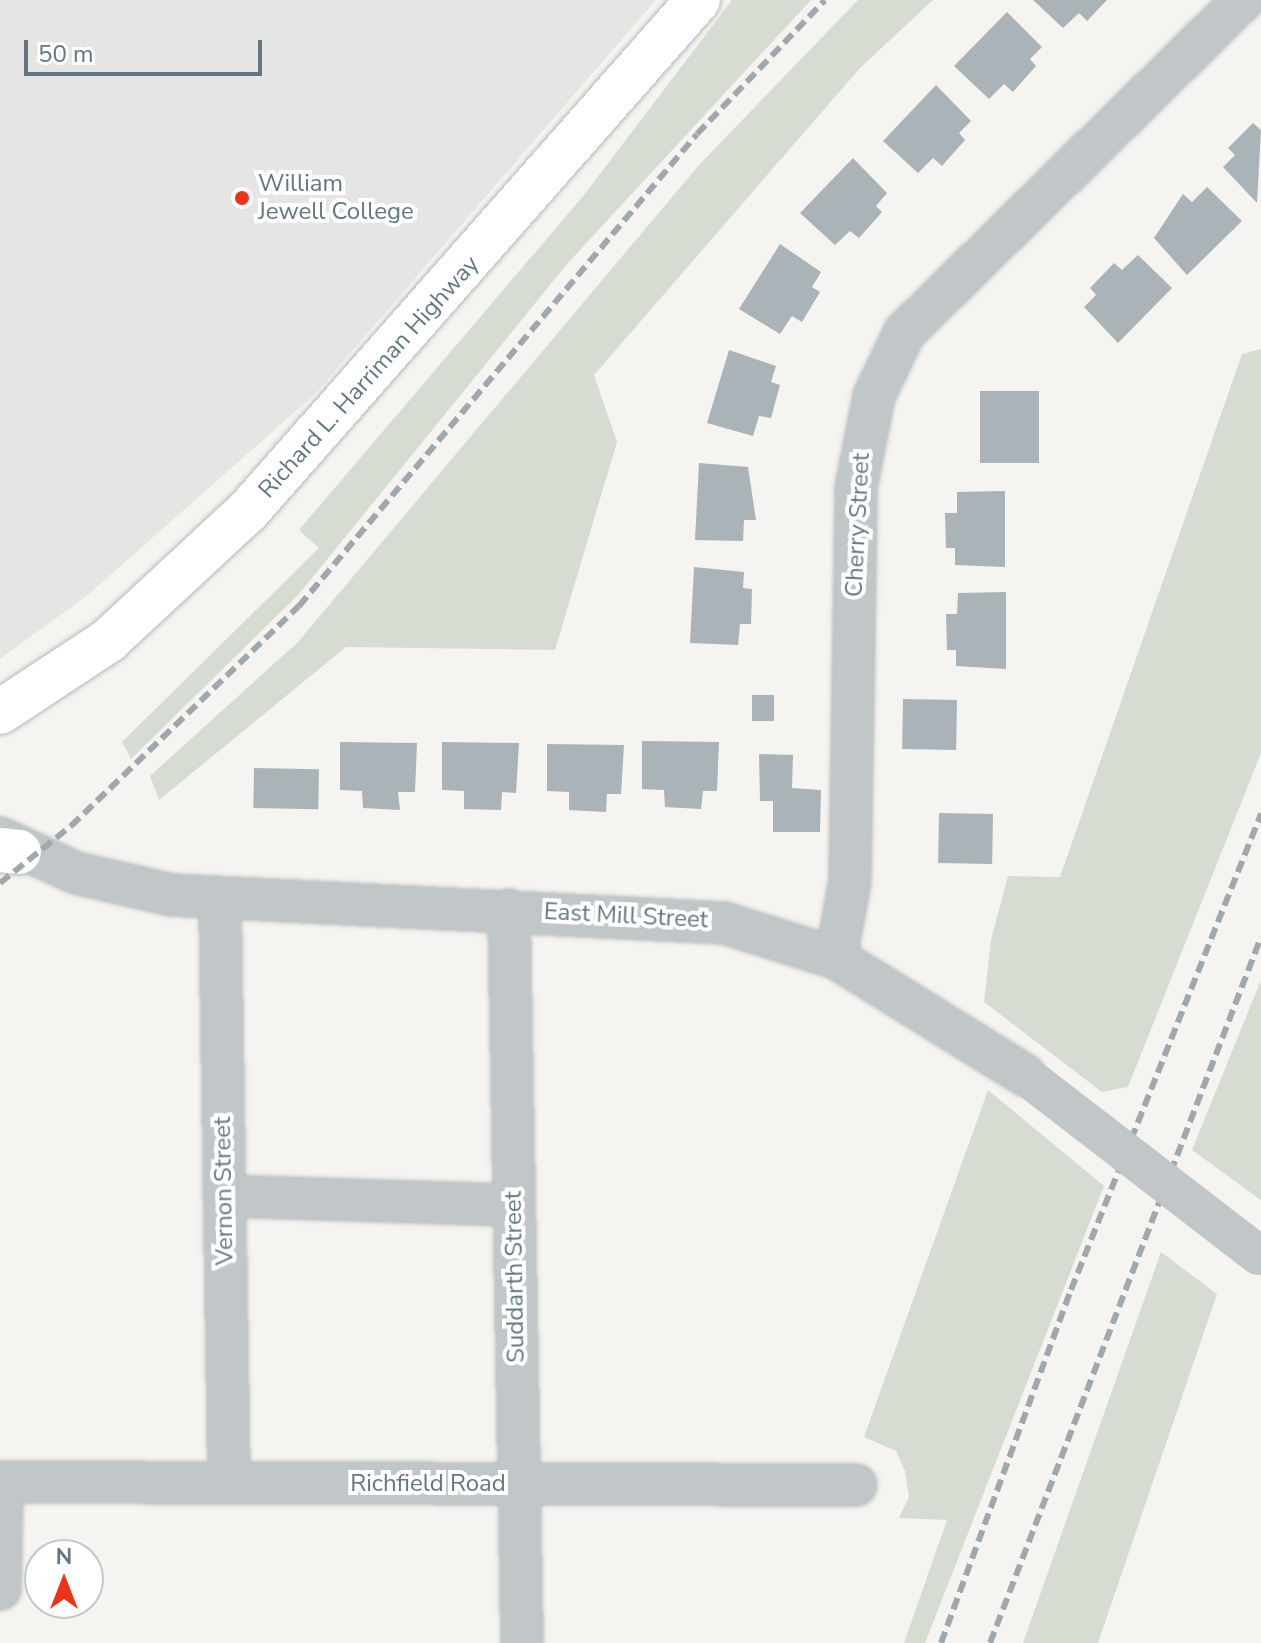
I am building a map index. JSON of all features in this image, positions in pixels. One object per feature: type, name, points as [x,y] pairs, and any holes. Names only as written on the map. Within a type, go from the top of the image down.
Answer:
[{"type":"main road","name":"Richard L. Harriman Highway","points":[[0,712],[109,640],[248,511],[698,0]]},
{"type":"street","name":"Cherry Street","points":[[836,958],[850,881],[856,488],[874,396],[904,333],[1243,0]]},
{"type":"street","name":"East Mill Street","points":[[6,847],[112,885],[220,900],[509,910],[724,923],[836,958],[1025,1075],[1260,1256]]},
{"type":"street","name":"Vernon Street","points":[[220,900],[229,1482]]},
{"type":"street","name":"Suddarth Street","points":[[509,910],[522,1643]]},
{"type":"street","points":[[224,1196],[513,1205]]},
{"type":"street","points":[[0,1589],[1,1482]]},
{"type":"street","name":"Richfield Road","points":[[1,1482],[856,1485]]},
{"type":"shaded area","name":"William Jewell College","points":[[0,0],[656,0],[314,395],[89,594],[0,659]]},
{"type":"shaded area","points":[[732,0],[811,0],[567,264],[299,594],[131,759],[122,742],[319,548],[299,530],[584,195]]},
{"type":"shaded area","points":[[858,0],[933,0],[860,68],[594,375],[617,442],[555,650],[346,647],[159,800],[150,776],[298,642],[699,165]]},
{"type":"shaded area","points":[[1261,349],[1261,753],[1128,1087],[1102,1092],[984,1002],[991,940],[1008,876],[1060,877],[1242,354]]},
{"type":"shaded area","points":[[1261,980],[1261,1200],[1192,1150]]},
{"type":"shaded area","points":[[988,1090],[1104,1186],[925,1643],[904,1643],[947,1520],[899,1518],[909,1497],[905,1471],[896,1451],[864,1437]]},
{"type":"shaded area","points":[[1161,1252],[1217,1294],[1098,1643],[1023,1643]]},
{"type":"building","points":[[1033,0],[1107,0],[1087,21],[1079,13],[1063,28]]},
{"type":"building","points":[[1007,12],[1042,47],[1030,59],[1036,66],[1013,92],[1004,84],[989,99],[954,66]]},
{"type":"building","points":[[936,85],[971,121],[959,133],[965,140],[942,166],[933,158],[918,173],[883,141]]},
{"type":"building","points":[[1253,123],[1261,130],[1257,203],[1223,167],[1235,155],[1228,148]]},
{"type":"building","points":[[853,158],[887,193],[876,206],[882,212],[859,238],[850,231],[835,245],[800,213]]},
{"type":"building","points":[[1207,187],[1242,221],[1187,275],[1154,238],[1183,194],[1192,202]]},
{"type":"building","points":[[780,244],[821,272],[812,287],[820,292],[802,322],[792,316],[780,334],[739,309]]},
{"type":"building","points":[[1138,255],[1172,288],[1118,343],[1084,307],[1096,295],[1090,288],[1114,263],[1122,270]]},
{"type":"building","points":[[729,350],[776,366],[771,382],[780,385],[771,418],[759,416],[753,436],[707,423]]},
{"type":"building","points":[[980,391],[1039,391],[1039,463],[980,463]]},
{"type":"building","points":[[699,463],[748,467],[756,520],[744,520],[743,541],[695,540]]},
{"type":"building","points":[[1005,491],[1005,567],[955,565],[955,548],[946,548],[945,513],[957,513],[957,492]]},
{"type":"building","points":[[694,567],[744,572],[743,588],[752,589],[751,624],[740,624],[738,645],[690,643]]},
{"type":"building","points":[[1006,592],[1006,669],[956,666],[956,650],[947,650],[946,614],[957,614],[958,593]]},
{"type":"building","points":[[752,695],[774,695],[774,721],[752,721]]},
{"type":"building","points":[[903,699],[957,700],[956,750],[902,749]]},
{"type":"building","points":[[642,741],[719,742],[717,791],[703,791],[701,809],[665,807],[664,790],[642,789]]},
{"type":"building","points":[[340,742],[417,743],[415,792],[398,792],[400,810],[363,808],[362,791],[340,790]]},
{"type":"building","points":[[442,742],[519,743],[516,793],[502,792],[501,810],[464,809],[464,791],[442,790]]},
{"type":"building","points":[[547,744],[624,745],[621,794],[607,794],[606,812],[569,810],[569,792],[547,791]]},
{"type":"building","points":[[759,754],[793,755],[792,788],[821,790],[820,832],[773,832],[773,801],[760,801]]},
{"type":"building","points":[[254,768],[319,769],[318,809],[253,808]]},
{"type":"building","points":[[939,813],[993,814],[992,864],[938,863]]},
{"type":"railway","points":[[0,883],[71,826],[299,606],[697,134],[825,0]]},
{"type":"railway","points":[[941,1643],[1071,1290],[1261,814]]},
{"type":"railway","points":[[990,1643],[1261,937]]},
{"type":"place","name":"William Jewell College","points":[[242,198]]}]
